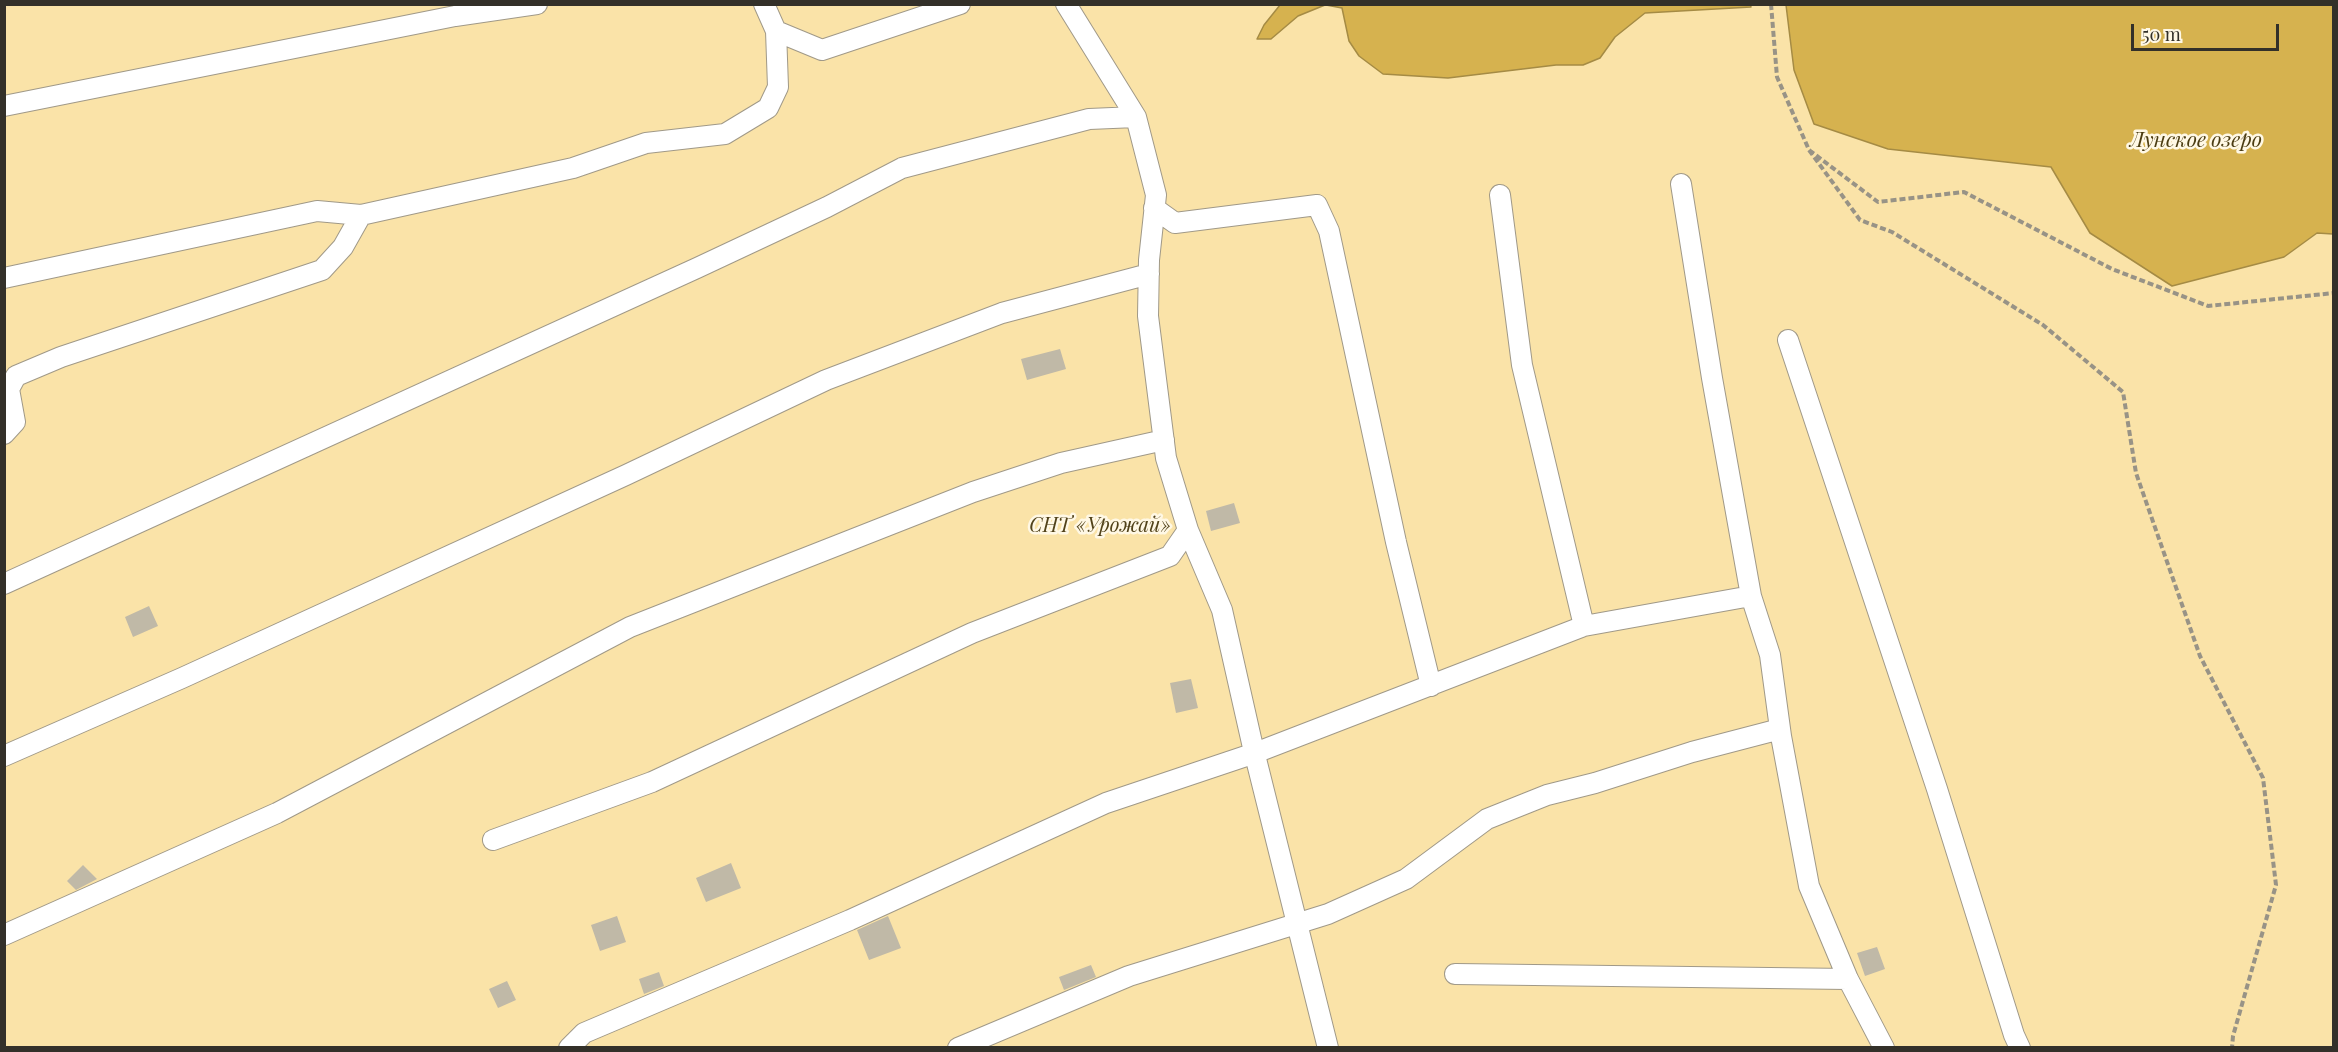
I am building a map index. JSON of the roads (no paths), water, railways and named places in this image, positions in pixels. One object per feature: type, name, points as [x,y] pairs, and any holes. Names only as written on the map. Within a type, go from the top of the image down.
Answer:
[{"type":"street","points":[[4,106],[455,16],[537,4]]},
{"type":"street","points":[[4,278],[317,211],[361,215],[573,168],[646,143],[725,134],[768,108],[778,87],[776,31],[764,4]]},
{"type":"street","points":[[776,31],[822,50],[960,4]]},
{"type":"street","points":[[1066,4],[1136,117],[1156,195],[1148,316],[1166,458],[1188,530],[1222,610],[1328,1047]]},
{"type":"street","points":[[4,584],[696,268],[827,207],[902,168],[1089,119],[1136,117]]},
{"type":"street","points":[[1681,184],[1712,378],[1751,596],[1770,655],[1780,729],[1809,886],[1848,980],[1884,1047]]},
{"type":"street","points":[[1500,195],[1522,365],[1584,626]]},
{"type":"street","points":[[1154,208],[1175,223],[1317,205],[1329,231],[1396,542],[1431,686]]},
{"type":"street","points":[[4,434],[15,422],[9,389],[16,376],[61,357],[322,270],[343,247],[361,215]]},
{"type":"street","points":[[4,756],[182,678],[626,475],[826,380],[1002,313],[1149,274]]},
{"type":"street","points":[[1788,340],[1933,778],[2014,1035],[2020,1047]]},
{"type":"street","points":[[4,935],[277,813],[630,627],[973,492],[1061,463],[1164,440]]},
{"type":"street","points":[[493,840],[652,782],[972,633],[1170,556],[1188,530]]},
{"type":"street","points":[[569,1047],[584,1033],[850,920],[1106,803],[1255,753],[1584,626],[1751,596]]},
{"type":"street","points":[[958,1047],[1128,976],[1328,914],[1406,879],[1487,819],[1547,795],[1595,783],[1692,752],[1780,729]]},
{"type":"street","points":[[1455,974],[1848,980]]},
{"type":"water","points":[[1750,4],[1751,7],[1645,13],[1615,37],[1600,58],[1583,65],[1556,65],[1448,78],[1383,74],[1359,56],[1349,41],[1342,8],[1326,5]]},
{"type":"water","points":[[1280,5],[1325,5],[1298,16],[1271,39],[1257,39],[1264,25]]},
{"type":"water","name":"Лунское озеро","points":[[1786,5],[2333,5],[2333,234],[2317,233],[2284,257],[2172,286],[2090,233],[2051,167],[1888,149],[1814,124],[1794,70]]},
{"type":"park label","name":"СНТ «Урожай»","points":[[1100,526]]}]
